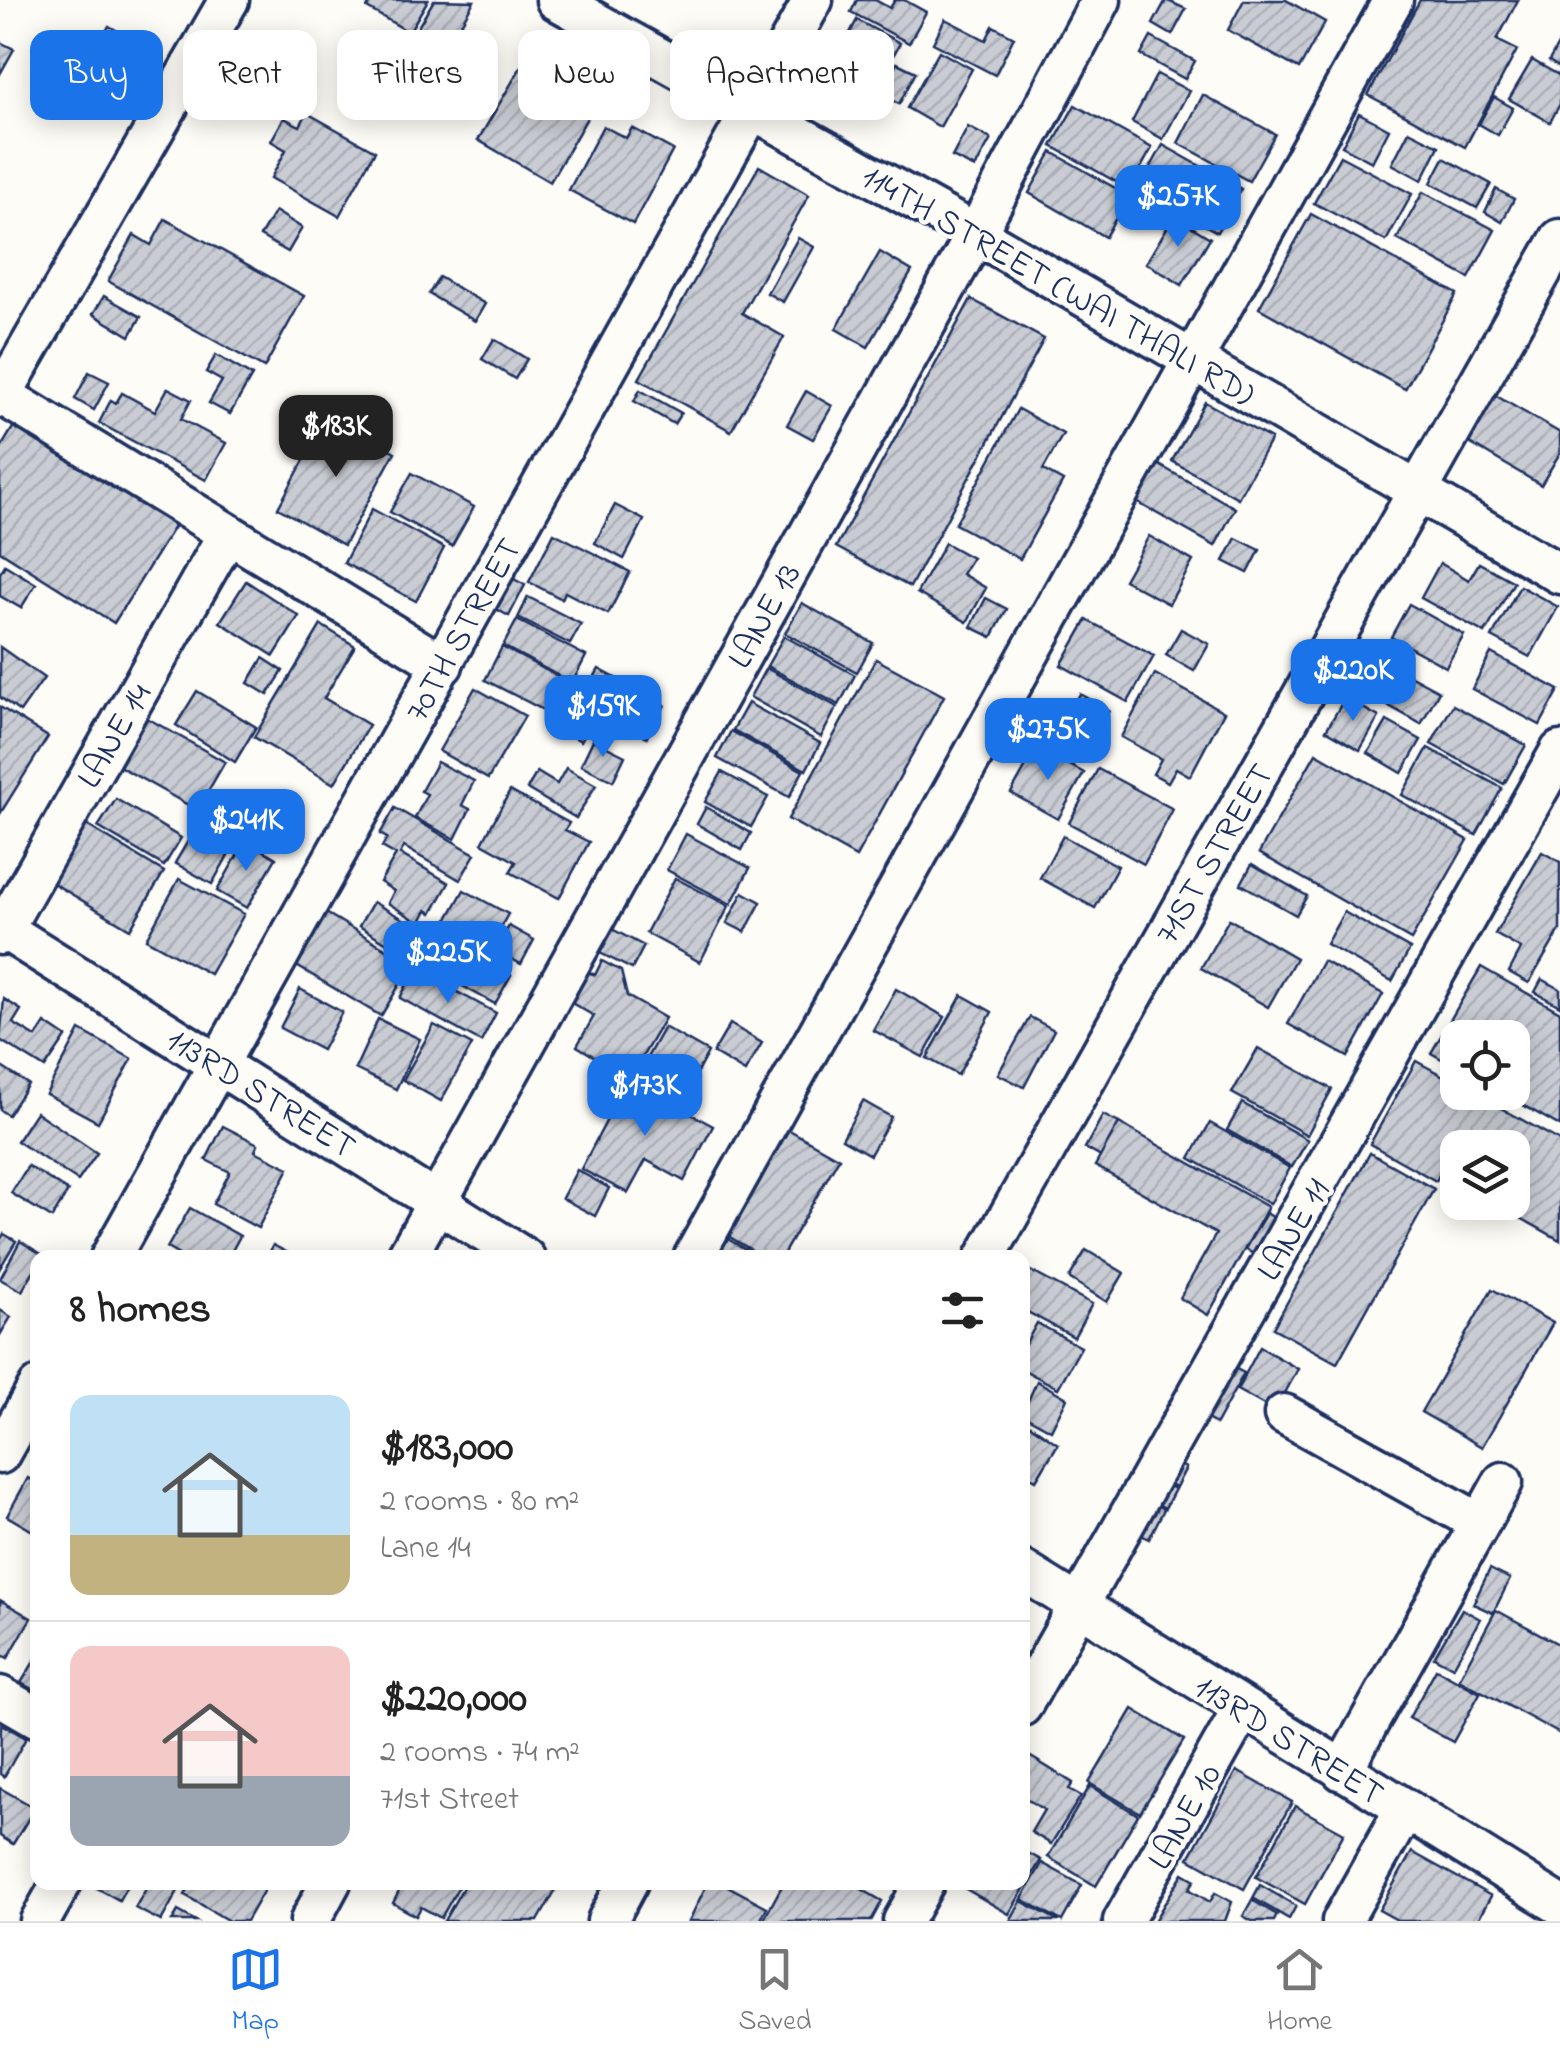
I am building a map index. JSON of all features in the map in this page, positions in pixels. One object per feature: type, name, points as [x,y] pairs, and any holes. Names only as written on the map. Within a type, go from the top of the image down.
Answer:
[{"type":"street","points":[[229,0],[1,397],[443,665]]},
{"type":"street","name":"114TH STREET (WAI THALI RD)","points":[[556,0],[670,63]]},
{"type":"street","name":"70TH STREET","points":[[796,30],[814,0]]},
{"type":"street","name":"LANE 13","points":[[410,1250],[976,234],[1101,0]]},
{"type":"street","points":[[697,1250],[1393,0]]},
{"type":"street","name":"70TH STREET","points":[[114,1250],[744,120]]},
{"type":"street","name":"114TH STREET (WAI THALI RD)","points":[[772,120],[1560,574]]},
{"type":"street","name":"71ST STREET","points":[[989,1250],[1560,238]]},
{"type":"street","name":"LANE 14","points":[[1,930],[227,535]]},
{"type":"street","name":"LANE 11","points":[[1030,1692],[1560,752]]},
{"type":"street","name":"113RD STREET","points":[[1,930],[512,1250]]},
{"type":"street","points":[[0,1454],[30,1401]]},
{"type":"street","points":[[1284,1414],[1478,1522]]},
{"type":"street","points":[[1342,1771],[1503,1482]]},
{"type":"street","name":"113RD STREET","points":[[1030,1575],[1560,1905]]},
{"type":"street","points":[[0,1696],[30,1713]]},
{"type":"street","name":"LANE 10","points":[[1124,1921],[1242,1710]]},
{"type":"street","points":[[1342,1921],[1404,1810]]},
{"type":"street","points":[[40,1921],[57,1890]]},
{"type":"street","points":[[310,1921],[326,1890]]},
{"type":"street","points":[[606,1921],[623,1890]]},
{"type":"street","points":[[904,1921],[921,1890]]},
{"type":"building","points":[[371,0],[428,0],[410,30],[367,8]]},
{"type":"building","points":[[434,0],[474,1],[457,30],[416,30]]},
{"type":"building","points":[[857,0],[875,0],[890,8],[895,0],[904,0],[926,12],[909,43],[894,35],[894,30],[885,30],[851,12]]},
{"type":"building","points":[[1166,0],[1186,9],[1172,35],[1153,24]]},
{"type":"building","points":[[1244,0],[1286,0],[1325,22],[1299,69],[1228,30]]},
{"type":"building","points":[[1420,0],[1518,0],[1497,40],[1517,50],[1465,147],[1368,95]]},
{"type":"building","points":[[945,19],[986,40],[993,26],[1014,37],[995,75],[933,43]]},
{"type":"building","points":[[857,20],[876,30],[852,30]]},
{"type":"building","points":[[1151,37],[1195,61],[1185,79],[1141,55]]},
{"type":"building","points":[[1560,41],[1560,68],[1549,61]]},
{"type":"building","points":[[0,42],[14,49],[0,74]]},
{"type":"building","points":[[939,51],[972,69],[940,127],[907,108]]},
{"type":"building","points":[[1532,60],[1560,76],[1560,104],[1550,122],[1509,99]]},
{"type":"building","points":[[897,63],[916,72],[899,104],[894,101]]},
{"type":"building","points":[[518,72],[518,120],[586,120],[550,182],[478,140],[490,120],[498,120],[498,106]]},
{"type":"building","points":[[1157,74],[1189,91],[1163,139],[1132,122]]},
{"type":"building","points":[[1203,95],[1275,134],[1249,181],[1178,143]]},
{"type":"building","points":[[1494,97],[1513,108],[1498,135],[1479,124]]},
{"type":"building","points":[[1075,105],[1152,148],[1129,189],[1052,146]]},
{"type":"building","points":[[1359,113],[1389,129],[1372,162],[1342,146]]},
{"type":"building","points":[[317,119],[375,151],[339,216],[271,178],[286,150],[271,141],[283,120],[300,126],[303,120]]},
{"type":"building","points":[[603,126],[626,138],[632,128],[673,150],[633,224],[569,190]]},
{"type":"building","points":[[968,127],[991,139],[975,168],[952,157]]},
{"type":"building","points":[[1409,131],[1439,146],[1422,180],[1392,164]]},
{"type":"building","points":[[1163,145],[1241,189],[1217,232],[1139,188]]},
{"type":"building","points":[[1052,152],[1129,196],[1105,237],[1029,193]]},
{"type":"building","points":[[1340,156],[1412,194],[1386,241],[1314,203]]},
{"type":"building","points":[[1444,158],[1491,184],[1477,208],[1431,183]]},
{"type":"building","points":[[759,166],[809,195],[742,313],[784,337],[731,431],[639,379]]},
{"type":"building","points":[[1496,189],[1514,199],[1502,222],[1485,212]]},
{"type":"building","points":[[1423,192],[1495,230],[1469,278],[1397,239]]},
{"type":"building","points":[[275,211],[302,228],[288,252],[260,236]]},
{"type":"building","points":[[1311,214],[1457,294],[1405,389],[1259,308]]},
{"type":"building","points":[[1174,216],[1210,238],[1182,285],[1146,263]]},
{"type":"building","points":[[165,219],[304,296],[264,368],[108,281],[134,235],[151,245]]},
{"type":"building","points":[[798,238],[814,247],[783,302],[767,293]]},
{"type":"building","points":[[880,252],[912,271],[868,347],[836,329]]},
{"type":"building","points":[[439,277],[485,304],[475,321],[429,294]]},
{"type":"building","points":[[104,296],[141,317],[130,336],[93,314]]},
{"type":"building","points":[[971,299],[1044,339],[910,587],[836,547]]},
{"type":"building","points":[[494,339],[527,359],[515,379],[482,359]]},
{"type":"building","points":[[216,355],[252,376],[230,414],[209,403],[222,381],[206,372]]},
{"type":"building","points":[[89,372],[109,382],[94,410],[75,399]]},
{"type":"building","points":[[168,388],[191,400],[181,419],[226,443],[206,480],[99,423],[111,400],[116,403],[122,393],[155,411]]},
{"type":"building","points":[[640,390],[681,413],[674,424],[634,401]]},
{"type":"building","points":[[806,391],[832,406],[813,439],[787,425]]},
{"type":"building","points":[[1493,394],[1560,433],[1560,453],[1541,485],[1466,441]]},
{"type":"building","points":[[1205,402],[1271,439],[1238,498],[1172,461]]},
{"type":"building","points":[[1018,409],[1063,434],[1043,470],[1063,481],[1020,559],[955,524]]},
{"type":"building","points":[[328,416],[395,452],[344,545],[278,508]]},
{"type":"building","points":[[17,421],[177,522],[114,623],[0,551],[0,449]]},
{"type":"building","points":[[1154,462],[1235,508],[1215,546],[1133,500]]},
{"type":"building","points":[[412,473],[474,507],[452,546],[390,512]]},
{"type":"building","points":[[615,505],[644,520],[624,559],[595,543]]},
{"type":"building","points":[[372,509],[444,548],[416,601],[344,563]]},
{"type":"building","points":[[554,533],[630,572],[608,614],[565,592],[562,599],[529,582]]},
{"type":"building","points":[[1149,536],[1193,561],[1169,604],[1124,580]]},
{"type":"building","points":[[1236,538],[1260,550],[1248,573],[1224,561]]},
{"type":"building","points":[[945,543],[972,558],[962,574],[986,588],[967,622],[917,593]]},
{"type":"building","points":[[1440,563],[1469,580],[1479,563],[1514,582],[1485,633],[1421,598]]},
{"type":"building","points":[[5,565],[36,584],[21,608],[0,596],[0,573]]},
{"type":"building","points":[[512,578],[525,585],[509,616],[496,609]]},
{"type":"building","points":[[246,581],[299,616],[274,656],[220,622]]},
{"type":"building","points":[[1520,586],[1558,607],[1530,657],[1492,637]]},
{"type":"building","points":[[528,597],[581,624],[570,644],[518,618]]},
{"type":"building","points":[[986,598],[1007,609],[992,637],[971,627]]},
{"type":"building","points":[[802,603],[873,643],[857,672],[785,633]]},
{"type":"building","points":[[1409,604],[1464,635],[1446,667],[1391,637]]},
{"type":"building","points":[[517,620],[586,656],[572,683],[503,646]]},
{"type":"building","points":[[1087,620],[1154,656],[1128,702],[1061,665]]},
{"type":"building","points":[[321,625],[355,646],[324,698],[369,725],[334,784],[254,737]]},
{"type":"building","points":[[1181,629],[1209,644],[1194,671],[1166,655]]},
{"type":"building","points":[[784,636],[855,675],[839,705],[767,666]]},
{"type":"building","points":[[0,647],[44,678],[20,712],[0,697]]},
{"type":"building","points":[[502,647],[572,684],[555,716],[485,680]]},
{"type":"building","points":[[1491,653],[1559,690],[1540,725],[1472,689]]},
{"type":"building","points":[[263,658],[283,671],[268,695],[248,683]]},
{"type":"building","points":[[876,659],[944,696],[856,857],[788,819]]},
{"type":"building","points":[[1383,661],[1439,691],[1421,724],[1366,693]]},
{"type":"building","points":[[766,668],[837,707],[821,737],[750,697]]},
{"type":"building","points":[[599,669],[665,705],[647,737],[581,700]]},
{"type":"building","points":[[1155,674],[1224,712],[1190,776],[1176,768],[1168,782],[1153,774],[1161,759],[1121,737]]},
{"type":"building","points":[[475,688],[525,716],[488,779],[439,751]]},
{"type":"building","points":[[197,691],[256,727],[235,762],[176,725]]},
{"type":"building","points":[[1080,694],[1109,711],[1088,746],[1059,729]]},
{"type":"building","points":[[1345,698],[1379,717],[1360,750],[1326,730]]},
{"type":"building","points":[[574,700],[596,713],[581,741],[558,728]]},
{"type":"building","points":[[748,703],[820,743],[806,770],[733,730]]},
{"type":"building","points":[[1453,705],[1526,745],[1504,784],[1431,744]]},
{"type":"building","points":[[0,707],[48,737],[0,814]]},
{"type":"building","points":[[147,718],[225,762],[197,810],[119,766]]},
{"type":"building","points":[[1387,721],[1421,740],[1402,773],[1368,753]]},
{"type":"building","points":[[731,731],[803,771],[789,797],[717,758]]},
{"type":"building","points":[[593,740],[625,756],[613,781],[581,765]]},
{"type":"building","points":[[1037,747],[1084,773],[1058,819],[1011,793]]},
{"type":"building","points":[[1428,748],[1502,788],[1476,835],[1402,795]]},
{"type":"building","points":[[1316,753],[1468,840],[1411,940],[1259,853]]},
{"type":"building","points":[[437,762],[474,781],[462,805],[470,809],[455,839],[415,818],[427,794],[421,791]]},
{"type":"building","points":[[566,768],[596,785],[576,818],[527,789],[537,772],[557,784]]},
{"type":"building","points":[[1098,769],[1173,809],[1144,864],[1069,823]]},
{"type":"building","points":[[722,772],[768,797],[751,827],[705,802]]},
{"type":"building","points":[[510,791],[569,823],[565,830],[589,842],[559,898],[510,872],[516,862],[482,843]]},
{"type":"building","points":[[116,799],[181,838],[164,866],[98,827]]},
{"type":"building","points":[[706,807],[751,833],[742,850],[697,824]]},
{"type":"building","points":[[395,808],[475,854],[460,880],[404,847],[400,854],[449,883],[432,913],[427,910],[420,923],[388,903],[394,891],[380,882],[396,855],[382,847],[387,838],[380,834]]},
{"type":"building","points":[[205,812],[241,832],[212,884],[175,863]]},
{"type":"building","points":[[83,823],[164,872],[130,929],[48,880]]},
{"type":"building","points":[[686,834],[750,868],[731,904],[667,870]]},
{"type":"building","points":[[1063,836],[1118,866],[1095,908],[1040,878]]},
{"type":"building","points":[[246,840],[276,858],[247,908],[217,891]]},
{"type":"building","points":[[1542,852],[1560,862],[1560,930],[1529,983],[1509,972],[1521,949],[1495,934]]},
{"type":"building","points":[[1252,864],[1307,896],[1296,915],[1241,884]]},
{"type":"building","points":[[675,878],[729,906],[700,962],[646,933]]},
{"type":"building","points":[[179,879],[244,914],[210,974],[146,939]]},
{"type":"building","points":[[464,890],[508,914],[485,955],[441,931]]},
{"type":"building","points":[[743,892],[761,902],[745,932],[727,923]]},
{"type":"building","points":[[373,902],[423,930],[409,956],[359,926]]},
{"type":"building","points":[[321,910],[412,964],[381,1016],[290,962]]},
{"type":"building","points":[[1344,912],[1410,949],[1392,981],[1326,944]]},
{"type":"building","points":[[1229,919],[1296,958],[1268,1007],[1201,968]]},
{"type":"building","points":[[509,926],[534,940],[521,964],[495,950]]},
{"type":"building","points":[[612,929],[644,946],[632,969],[600,953]]},
{"type":"building","points":[[437,934],[511,975],[495,1004],[421,963]]},
{"type":"building","points":[[602,961],[621,971],[627,996],[665,1018],[630,1078],[577,1046],[594,1016],[563,998],[580,968],[595,975]]},
{"type":"building","points":[[1323,961],[1383,994],[1348,1057],[1288,1024]]},
{"type":"building","points":[[1481,967],[1560,1012],[1560,1126],[1530,1109],[1530,1020],[1450,1020]]},
{"type":"building","points":[[415,969],[496,1013],[481,1042],[400,998]]},
{"type":"building","points":[[1542,979],[1560,989],[1560,1006],[1535,992]]},
{"type":"building","points":[[300,989],[342,1012],[322,1050],[280,1028]]},
{"type":"building","points":[[896,989],[945,1017],[923,1057],[873,1030]]},
{"type":"building","points":[[962,995],[992,1012],[958,1075],[927,1058]]},
{"type":"building","points":[[4,999],[21,1010],[13,1023],[36,1037],[45,1023],[66,1037],[45,1068],[0,1040]]},
{"type":"building","points":[[1030,1017],[1054,1030],[1024,1087],[998,1074]]},
{"type":"building","points":[[378,1019],[420,1039],[396,1089],[355,1069]]},
{"type":"building","points":[[730,1024],[762,1043],[745,1072],[713,1053]]},
{"type":"building","points":[[434,1025],[472,1045],[441,1101],[403,1080]]},
{"type":"building","points":[[664,1027],[708,1052],[686,1093],[669,1084],[663,1095],[635,1079]]},
{"type":"building","points":[[80,1030],[132,1059],[98,1122],[46,1094]]},
{"type":"building","points":[[1440,1038],[1440,1058],[1431,1053]]},
{"type":"building","points":[[1258,1048],[1332,1089],[1307,1135],[1232,1093]]},
{"type":"building","points":[[1416,1061],[1440,1074],[1440,1110],[1504,1110],[1560,1141],[1560,1240],[1524,1220],[1530,1220],[1530,1130],[1440,1130],[1440,1173],[1436,1181],[1370,1144]]},
{"type":"building","points":[[0,1066],[28,1084],[8,1115],[0,1110]]},
{"type":"building","points":[[628,1080],[713,1126],[684,1181],[646,1160],[628,1193],[581,1169]]},
{"type":"building","points":[[863,1101],[891,1117],[870,1155],[842,1139]]},
{"type":"building","points":[[1242,1103],[1308,1140],[1292,1167],[1227,1130]]},
{"type":"building","points":[[36,1112],[97,1153],[78,1181],[17,1141]]},
{"type":"building","points":[[1103,1115],[1119,1123],[1101,1157],[1085,1148]]},
{"type":"building","points":[[1119,1123],[1268,1207],[1208,1315],[1180,1298],[1216,1234],[1095,1166]]},
{"type":"building","points":[[1210,1123],[1290,1168],[1270,1204],[1190,1158]]},
{"type":"building","points":[[223,1126],[258,1144],[255,1151],[289,1168],[258,1228],[213,1204],[230,1172],[206,1160]]},
{"type":"building","points":[[784,1127],[839,1158],[786,1250],[752,1250],[723,1233]]},
{"type":"building","points":[[1370,1153],[1434,1189],[1337,1363],[1273,1328]]},
{"type":"building","points":[[28,1166],[68,1191],[52,1218],[11,1193]]},
{"type":"building","points":[[577,1170],[609,1188],[595,1216],[562,1198]]},
{"type":"building","points":[[190,1208],[240,1236],[232,1250],[167,1248]]},
{"type":"building","points":[[1266,1213],[1285,1224],[1264,1260],[1245,1249]]},
{"type":"building","points":[[4,1234],[16,1241],[0,1268],[0,1240]]},
{"type":"building","points":[[724,1237],[747,1250],[717,1250]]},
{"type":"building","points":[[20,1241],[35,1250],[30,1250],[30,1277],[22,1291],[0,1279]]},
{"type":"building","points":[[1086,1250],[1124,1273],[1107,1302],[1069,1278]]},
{"type":"building","points":[[1030,1271],[1092,1304],[1074,1337],[1030,1313]]},
{"type":"building","points":[[1492,1289],[1553,1323],[1482,1447],[1421,1412]]},
{"type":"building","points":[[0,1310],[11,1317],[0,1335]]},
{"type":"building","points":[[1037,1323],[1081,1347],[1058,1388],[1030,1373],[1030,1336]]},
{"type":"building","points":[[1260,1347],[1298,1369],[1275,1411],[1237,1390]]},
{"type":"building","points":[[1219,1360],[1244,1373],[1216,1424],[1191,1410]]},
{"type":"building","points":[[1037,1381],[1067,1398],[1051,1430],[1030,1418],[1030,1396]]},
{"type":"building","points":[[1030,1425],[1058,1444],[1036,1480],[1030,1477]]},
{"type":"building","points":[[1164,1457],[1186,1468],[1176,1487],[1155,1476]]},
{"type":"building","points":[[28,1478],[30,1479],[30,1529],[7,1516]]},
{"type":"building","points":[[1154,1478],[1175,1489],[1165,1508],[1144,1497]]},
{"type":"building","points":[[1143,1498],[1164,1509],[1149,1539],[1128,1528]]},
{"type":"building","points":[[1490,1569],[1510,1579],[1493,1613],[1473,1604]]},
{"type":"building","points":[[0,1600],[30,1620],[8,1658],[0,1654]]},
{"type":"building","points":[[1462,1609],[1480,1619],[1453,1667],[1434,1657]]},
{"type":"building","points":[[1496,1610],[1560,1645],[1560,1734],[1459,1679]]},
{"type":"building","points":[[30,1668],[30,1688],[21,1683]]},
{"type":"building","points":[[1436,1669],[1480,1693],[1453,1742],[1409,1718]]},
{"type":"building","points":[[1133,1709],[1184,1740],[1140,1813],[1089,1783]]},
{"type":"building","points":[[1,1724],[26,1738],[4,1777],[0,1774]]},
{"type":"building","points":[[1030,1756],[1073,1783],[1069,1789],[1081,1796],[1051,1844],[1031,1832],[1044,1810],[1030,1801]]},
{"type":"building","points":[[1237,1771],[1292,1802],[1244,1889],[1189,1858]]},
{"type":"building","points":[[1090,1786],[1138,1815],[1096,1886],[1048,1857]]},
{"type":"building","points":[[0,1788],[30,1805],[30,1816],[13,1844],[0,1836]]},
{"type":"building","points":[[1295,1806],[1344,1833],[1305,1904],[1256,1877]]},
{"type":"building","points":[[1412,1852],[1491,1896],[1477,1921],[1399,1921],[1379,1910]]},
{"type":"building","points":[[1030,1854],[1041,1860],[1030,1879]]},
{"type":"building","points":[[1042,1863],[1082,1885],[1062,1921],[1022,1899]]},
{"type":"building","points":[[1183,1873],[1195,1880],[1189,1889],[1210,1902],[1215,1893],[1232,1902],[1225,1921],[1154,1921]]},
{"type":"building","points":[[1260,1885],[1296,1906],[1289,1919],[1253,1898]]},
{"type":"building","points":[[101,1890],[125,1890],[119,1900]]},
{"type":"building","points":[[145,1890],[178,1890],[161,1921],[135,1908]]},
{"type":"building","points":[[188,1890],[264,1890],[246,1921],[229,1921],[185,1895]]},
{"type":"building","points":[[400,1890],[457,1890],[441,1918],[421,1907],[416,1916],[393,1903]]},
{"type":"building","points":[[461,1890],[555,1890],[538,1921],[444,1921]]},
{"type":"building","points":[[704,1890],[735,1890],[767,1907],[760,1921],[689,1921]]},
{"type":"building","points":[[780,1890],[863,1890],[882,1901],[871,1921],[763,1921]]},
{"type":"building","points":[[968,1890],[1023,1890],[1009,1914]]},
{"type":"building","points":[[1252,1900],[1277,1915],[1274,1921],[1252,1921],[1243,1916]]},
{"type":"building","points":[[1021,1901],[1059,1921],[1010,1921]]},
{"type":"building","points":[[178,1911],[196,1921],[172,1921]]}]
